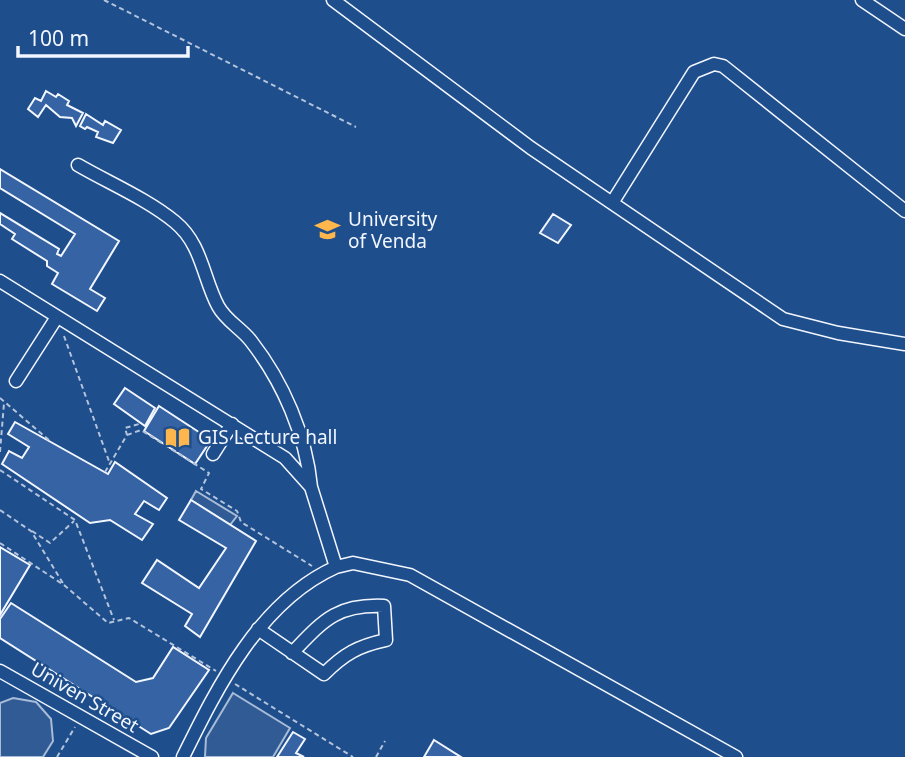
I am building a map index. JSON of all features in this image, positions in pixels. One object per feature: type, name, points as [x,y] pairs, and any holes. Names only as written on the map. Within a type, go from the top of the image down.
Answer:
[{"type":"street","points":[[333,0],[486,116],[783,319],[838,333],[905,344]]},
{"type":"street","points":[[862,0],[905,29]]},
{"type":"street","points":[[612,202],[695,72],[713,64],[723,66],[905,211]]},
{"type":"street","points":[[78,165],[169,218],[186,234],[206,270],[219,307],[247,335],[273,371],[297,426],[309,466],[311,487],[330,570]]},
{"type":"street","points":[[0,281],[285,458],[311,487]]},
{"type":"street","points":[[16,381],[57,317]]},
{"type":"street","points":[[213,454],[232,424]]},
{"type":"street","points":[[183,757],[226,678],[258,629],[299,590],[330,570],[353,563],[410,575],[736,757]]},
{"type":"street","points":[[258,629],[292,653],[324,674],[343,655],[358,646],[386,640],[384,606],[367,605],[339,611],[319,624],[292,653]]},
{"type":"street","name":"Univen Street","points":[[0,671],[152,757]]},
{"type":"path","points":[[104,0],[356,127]]},
{"type":"path","points":[[57,317],[110,464]]},
{"type":"path","points":[[0,398],[50,441]]},
{"type":"path","points":[[0,452],[4,402]]},
{"type":"path","points":[[127,435],[125,428],[139,424]]},
{"type":"path","points":[[105,472],[127,435],[141,430],[209,473],[201,489],[237,511],[241,522],[330,570]]},
{"type":"path","points":[[0,470],[75,520],[114,621]]},
{"type":"path","points":[[0,510],[50,543],[75,520]]},
{"type":"path","points":[[32,531],[64,585]]},
{"type":"path","points":[[0,543],[64,585],[108,623],[129,618],[353,757]]},
{"type":"path","points":[[57,757],[81,717]]},
{"type":"path","points":[[376,757],[385,741]]},
{"type":"shaded area","points":[[196,491],[237,516],[230,525],[191,500]]},
{"type":"shaded area","points":[[233,693],[290,728],[273,757],[205,757],[206,738]]},
{"type":"shaded area","points":[[13,698],[36,702],[51,719],[53,741],[43,757],[0,757],[0,703]]},
{"type":"building","points":[[46,91],[56,97],[58,94],[69,101],[67,105],[83,113],[76,126],[72,118],[60,117],[46,105],[38,117],[28,109],[35,98],[41,101]]},
{"type":"building","points":[[86,114],[103,125],[105,121],[121,130],[113,143],[96,137],[98,132],[80,126]]},
{"type":"building","points":[[0,169],[119,241],[90,289],[105,298],[97,311],[52,284],[58,273],[47,266],[47,261],[12,239],[15,234],[0,224],[0,213],[59,249],[57,254],[61,256],[75,234],[0,188]]},
{"type":"building","points":[[553,214],[571,225],[558,243],[540,233]]},
{"type":"building","points":[[125,388],[155,408],[145,426],[114,404]]},
{"type":"building","points":[[159,406],[211,440],[195,464],[144,431]]},
{"type":"building","points":[[15,422],[108,474],[115,462],[167,498],[159,510],[144,501],[135,514],[153,524],[142,540],[110,520],[90,523],[2,464],[9,451],[22,458],[29,447],[8,434]]},
{"type":"building","points":[[191,500],[256,541],[200,637],[185,626],[192,614],[142,583],[157,560],[199,588],[226,548],[179,520]]},
{"type":"building","points":[[0,547],[30,565],[0,615]]},
{"type":"building","points":[[11,603],[136,682],[153,678],[173,647],[209,670],[169,728],[151,734],[0,638],[0,619]]},
{"type":"building","points":[[293,732],[305,739],[296,753],[304,757],[277,757]]},
{"type":"building","points":[[434,740],[461,757],[424,757]]},
{"type":"place","name":"University of Venda","points":[[328,230]]},
{"type":"place","name":"GIS Lecture hall","points":[[178,437]]}]
